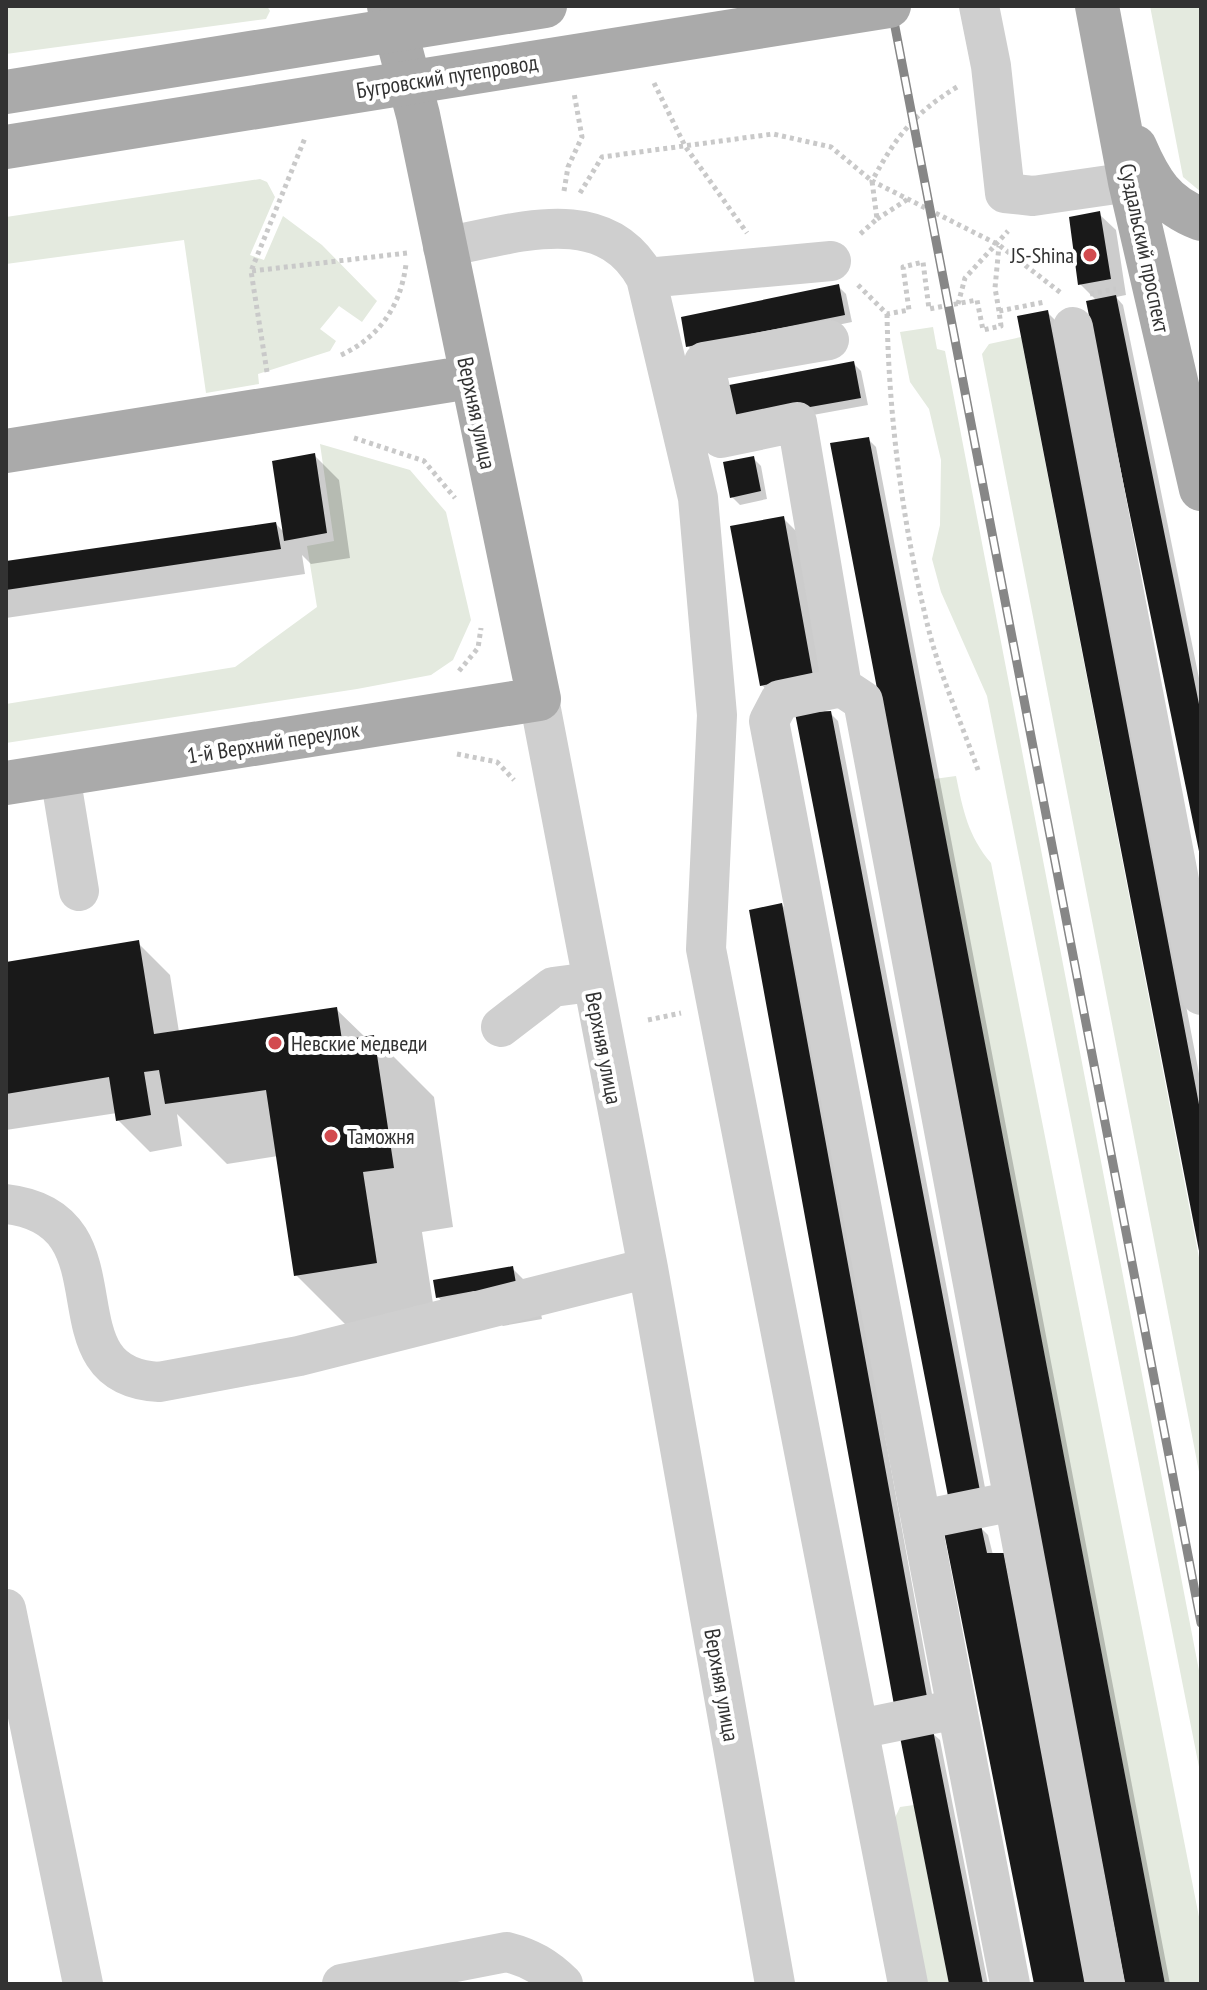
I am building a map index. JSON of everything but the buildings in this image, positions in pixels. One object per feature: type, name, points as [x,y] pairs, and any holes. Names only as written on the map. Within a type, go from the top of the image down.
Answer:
[{"type":"main road","name":"Верхняя улица","points":[[389,6],[418,115]]},
{"type":"main road","name":"Верхняя улица","points":[[417,6],[418,246],[470,377],[539,699]]},
{"type":"main road","points":[[6,92],[545,6]]},
{"type":"main road","name":"Бугровский путепровод","points":[[6,147],[889,6]]},
{"type":"main road","name":"Суздальский проспект","points":[[1097,6],[1130,182],[1201,489]]},
{"type":"main road","points":[[1115,100],[1149,178],[1169,203],[1201,219]]},
{"type":"main road","points":[[6,451],[470,377]]},
{"type":"main road","name":"1-й Верхний переулок","points":[[6,783],[539,699]]},
{"type":"street","points":[[979,6],[991,66],[1005,193],[1033,196],[1130,182]]},
{"type":"street","points":[[418,246],[558,228],[612,237],[636,259],[646,278],[698,498],[716,700],[706,949],[908,1984]]},
{"type":"street","points":[[646,278],[831,261]]},
{"type":"street","points":[[1077,312],[1201,995]]},
{"type":"street","points":[[829,340],[704,362],[721,438],[797,422],[842,687]]},
{"type":"street","points":[[1010,1984],[769,721],[780,700],[842,687],[863,701],[1105,1984]]},
{"type":"street","name":"Верхняя улица","points":[[539,699],[648,1268],[775,1984]]},
{"type":"street","points":[[60,775],[79,891]]},
{"type":"street","points":[[501,1027],[553,987],[591,982]]},
{"type":"street","points":[[6,1204],[25,1206],[47,1215],[63,1230],[75,1248],[82,1268],[95,1341],[104,1358],[118,1372],[138,1381],[159,1382],[299,1356],[648,1268]]},
{"type":"street","points":[[921,1520],[1014,1501]]},
{"type":"street","points":[[6,1609],[83,1984]]},
{"type":"street","points":[[859,1729],[957,1709]]},
{"type":"street","points":[[342,1984],[507,1952],[526,1957],[547,1968],[563,1984]]},
{"type":"path","points":[[877,219],[872,181],[895,138],[930,103],[991,66]]},
{"type":"path","points":[[649,78],[659,88],[685,146],[732,208],[769,268]]},
{"type":"path","points":[[558,228],[568,167],[582,137],[572,79]]},
{"type":"path","points":[[273,409],[251,271],[308,133]]},
{"type":"path","points":[[558,228],[602,157],[773,134],[831,147],[872,181],[999,245],[1068,298],[999,311]]},
{"type":"path","points":[[908,199],[877,219],[831,261],[887,314],[888,383],[907,528],[930,633],[978,770]]},
{"type":"path","points":[[887,314],[909,310],[903,267],[923,262],[929,309],[977,300],[983,330],[1001,326],[995,288],[999,245]]},
{"type":"path","points":[[251,271],[418,246],[402,290],[383,325],[365,341],[332,359]]},
{"type":"path","points":[[1077,312],[1121,288]]},
{"type":"path","points":[[343,434],[424,461],[457,501]]},
{"type":"path","points":[[450,683],[478,648],[483,621]]},
{"type":"path","points":[[444,752],[497,762],[516,782]]},
{"type":"shaded area","points":[[6,6],[267,6],[270,11],[266,19],[6,54]]},
{"type":"shaded area","points":[[1150,6],[1201,6],[1201,192],[1183,177]]},
{"type":"shaded area","points":[[260,179],[267,182],[275,197],[250,255],[264,260],[283,216],[322,245],[377,301],[362,322],[339,306],[320,329],[336,341],[330,351],[258,374],[259,384],[206,393],[184,240],[6,264],[6,217]]},
{"type":"shaded area","points":[[933,327],[937,349],[945,351],[1201,1681],[1201,1777],[987,696],[941,592],[932,559],[940,525],[941,460],[929,409],[910,382],[900,332]]},
{"type":"shaded area","points":[[1021,337],[1201,1268],[1201,1482],[982,354],[989,344]]},
{"type":"shaded area","points":[[320,444],[410,470],[446,512],[471,620],[453,660],[431,675],[357,689],[6,743],[6,704],[235,667],[317,607],[307,546],[334,541]]},
{"type":"shaded area","points":[[956,776],[972,833],[991,863],[1201,1927],[1201,1984],[1165,1984],[934,779]]},
{"type":"shaded area","points":[[914,1805],[949,1984],[923,1984],[894,1820],[900,1807]]},
{"type":"railway","points":[[891,6],[1201,1623]]},
{"type":"place","name":"JS-Shina","points":[[1090,255]]},
{"type":"place","name":"Невские медведи","points":[[275,1043]]},
{"type":"place","name":"Таможня","points":[[331,1136]]}]
